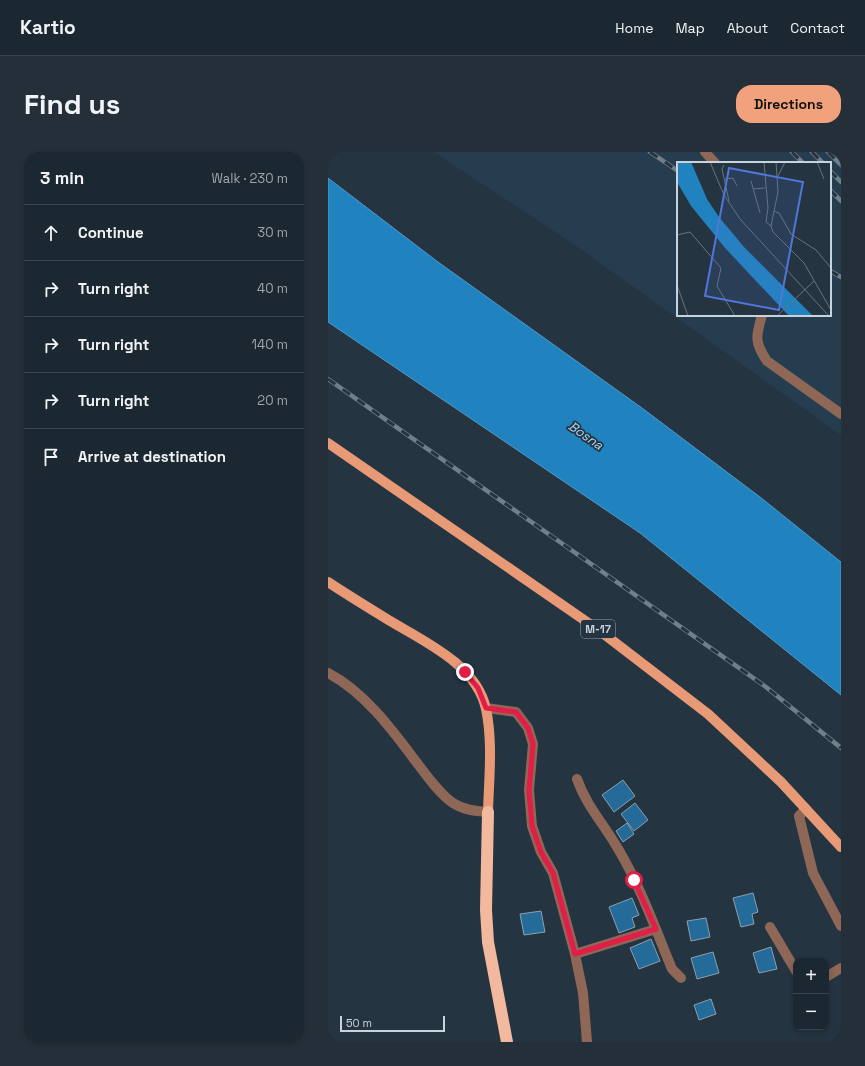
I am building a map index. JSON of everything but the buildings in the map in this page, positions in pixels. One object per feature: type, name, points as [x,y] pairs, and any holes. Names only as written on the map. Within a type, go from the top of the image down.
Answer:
[{"type":"highway","points":[[488,812],[486,910],[488,942],[507,1042]]},
{"type":"main road","name":"M-17","points":[[328,443],[607,636],[708,714],[781,782],[841,847]]},
{"type":"main road","points":[[328,582],[441,651],[465,672],[478,688],[486,708],[490,748],[488,812]]},
{"type":"street","points":[[705,152],[714,162]]},
{"type":"street","points":[[762,316],[756,340],[766,361],[841,414]]},
{"type":"street","points":[[328,673],[341,680],[387,723],[425,773],[452,802],[470,811],[488,812]]},
{"type":"street","points":[[486,708],[516,712],[528,728],[533,744],[529,790],[532,826],[541,852],[553,873],[575,954],[583,993],[587,1042]]},
{"type":"street","points":[[577,779],[590,808],[617,846],[631,873],[672,969],[681,978]]},
{"type":"street","points":[[806,809],[798,816],[813,873],[841,926]]},
{"type":"street","points":[[770,927],[793,966]]},
{"type":"street","points":[[575,954],[656,929]]},
{"type":"street","points":[[829,975],[841,968]]},
{"type":"shaded area","points":[[434,152],[841,152],[841,435],[575,245]]},
{"type":"water","name":"Bosna","points":[[328,178],[438,262],[642,408],[760,497],[841,562],[841,695],[640,533],[328,322]]},
{"type":"railway","points":[[650,152],[677,170]]},
{"type":"railway","points":[[792,152],[802,162]]},
{"type":"railway","points":[[812,152],[822,162]]},
{"type":"railway","points":[[828,152],[841,165]]},
{"type":"railway","points":[[831,172],[841,182]]},
{"type":"railway","points":[[831,191],[841,201]]},
{"type":"railway","points":[[831,272],[841,277]]},
{"type":"railway","points":[[328,379],[766,687],[841,748]]},
{"type":"route","points":[[465,672],[478,688],[486,708],[516,712],[528,728],[533,744],[529,790],[532,826],[541,852],[553,873],[575,954],[656,929],[634,880]]}]
